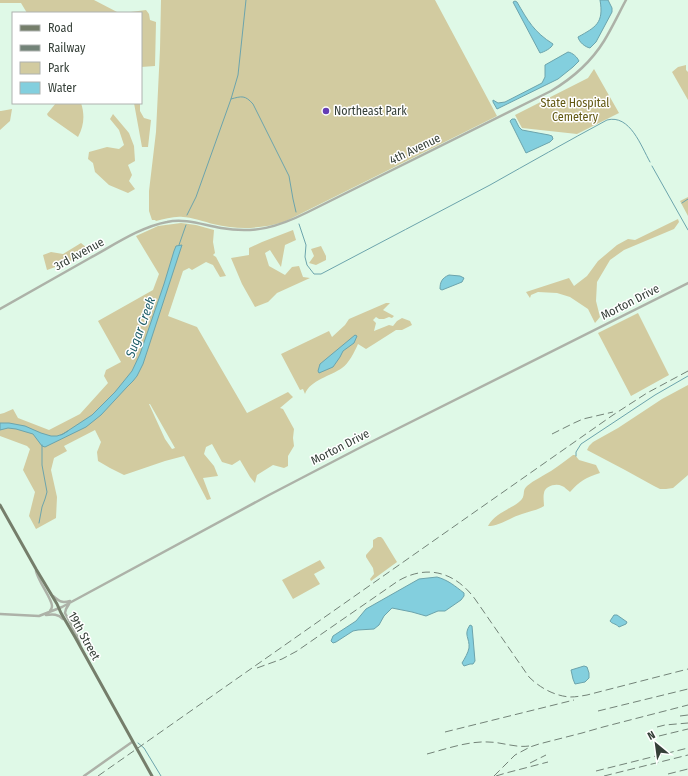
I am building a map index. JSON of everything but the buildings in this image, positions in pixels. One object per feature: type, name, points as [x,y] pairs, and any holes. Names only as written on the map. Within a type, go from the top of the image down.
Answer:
[{"type":"main road","name":"19th Street","points":[[0,505],[52,595],[152,776]]},
{"type":"street","name":"4th Avenue","points":[[169,221],[188,221],[234,230],[256,230],[283,224],[303,215],[545,94],[565,82],[584,66],[594,55],[607,36],[626,0]]},
{"type":"street","name":"3rd Avenue","points":[[0,309],[142,230],[159,223],[169,221]]},
{"type":"street","name":"Morton Drive","points":[[0,614],[40,616],[59,608],[365,444],[688,283]]},
{"type":"street","points":[[36,569],[37,577],[52,604],[51,609],[47,613]]},
{"type":"street","points":[[52,595],[58,601],[72,601]]},
{"type":"street","points":[[72,601],[65,613],[78,636],[82,651]]},
{"type":"street","points":[[40,616],[55,614],[65,620]]},
{"type":"street","points":[[84,776],[132,742]]},
{"type":"green space","points":[[0,0],[94,0],[117,12],[26,12],[21,3],[0,3]]},
{"type":"green space","name":"Northeast Park","points":[[161,0],[435,0],[497,116],[284,222],[266,226],[240,228],[222,226],[186,217],[173,217],[156,221],[152,220],[149,211],[149,191],[156,132]]},
{"type":"green space","points":[[146,10],[149,14],[150,20],[156,22],[155,66],[142,67],[142,12],[131,12]]},
{"type":"green space","points":[[686,65],[686,70],[688,72],[688,100],[672,72],[678,67]]},
{"type":"green space","name":"State Hospital Cemetery","points":[[594,69],[619,113],[577,134],[522,128],[515,115],[588,78]]},
{"type":"green space","points":[[55,104],[81,104],[83,120],[82,129],[78,137],[48,116],[47,114]]},
{"type":"green space","points":[[134,104],[140,104],[140,111],[144,118],[151,120],[148,147],[142,147]]},
{"type":"green space","points":[[12,109],[10,121],[0,130],[0,111]]},
{"type":"green space","points":[[113,114],[129,133],[134,146],[135,161],[128,165],[132,175],[129,181],[135,189],[128,193],[109,185],[95,172],[93,163],[88,159],[89,152],[107,147],[119,149],[124,145],[119,130],[110,119]]},
{"type":"green space","points":[[688,197],[688,216],[680,201]]},
{"type":"green space","points":[[678,219],[679,222],[674,229],[624,250],[610,260],[597,282],[596,301],[600,317],[595,323],[588,309],[570,297],[557,293],[538,292],[531,295],[530,298],[526,292],[569,278],[574,286],[587,276],[598,261],[617,245],[628,239],[635,240]]},
{"type":"green space","points":[[181,223],[214,230],[213,242],[215,253],[213,255],[216,257],[226,276],[220,277],[213,265],[206,262],[192,270],[189,268],[183,271],[168,316],[197,327],[247,413],[288,392],[293,397],[280,408],[283,409],[294,429],[294,446],[288,456],[288,466],[284,468],[273,465],[257,475],[255,483],[240,460],[232,465],[222,462],[212,444],[206,447],[204,454],[214,466],[218,476],[203,478],[211,499],[207,500],[184,456],[124,475],[98,461],[97,452],[101,442],[95,430],[64,446],[67,451],[54,458],[51,470],[57,497],[56,518],[36,529],[29,516],[35,492],[23,470],[30,449],[27,446],[0,436],[0,414],[13,409],[18,418],[49,430],[80,414],[108,383],[104,376],[106,370],[121,362],[98,321],[153,290],[159,274],[136,236],[158,226]],"holes":[[[150,404],[175,448],[172,449],[165,439]]]},
{"type":"green space","points":[[293,230],[296,240],[285,245],[281,267],[270,250],[265,253],[269,266],[285,275],[292,267],[299,266],[303,277],[310,278],[277,293],[268,302],[255,307],[242,284],[231,258],[249,255],[249,248]]},
{"type":"green space","points":[[81,243],[87,248],[78,257],[47,270],[43,255],[51,252],[63,254]]},
{"type":"green space","points":[[321,246],[326,256],[326,260],[316,265],[309,263],[314,256],[311,249]]},
{"type":"green space","points":[[386,303],[390,303],[383,310],[394,316],[392,318],[389,317],[384,319],[379,319],[376,317],[373,320],[376,323],[374,331],[389,325],[393,326],[402,318],[410,321],[412,325],[402,330],[396,330],[366,349],[358,344],[345,366],[311,385],[305,394],[303,389],[300,390],[281,354],[329,331],[332,337],[345,325],[349,319]]},
{"type":"green space","points":[[638,313],[669,375],[631,396],[598,333]]},
{"type":"green space","points":[[688,385],[688,475],[673,488],[660,489],[587,450],[593,442],[618,428],[662,399]]},
{"type":"green space","points":[[575,455],[579,460],[596,465],[600,473],[583,480],[570,492],[560,485],[549,487],[544,493],[544,506],[518,515],[497,525],[488,526],[494,518],[521,500],[527,486]]},
{"type":"green space","points":[[378,537],[383,539],[397,562],[371,581],[370,579],[374,574],[373,568],[366,555],[373,547],[373,540]]},
{"type":"green space","points":[[320,560],[325,568],[314,574],[320,584],[293,599],[282,580]]},
{"type":"water","points":[[600,0],[608,0],[612,8],[612,12],[596,42],[590,48],[586,47],[582,44],[578,37],[594,27],[600,19]]},
{"type":"water","points":[[515,1],[536,30],[546,40],[553,44],[546,51],[540,53],[513,2]]},
{"type":"water","points":[[568,52],[575,55],[579,61],[573,67],[558,79],[497,109],[493,100],[498,103],[505,102],[542,83],[545,77],[545,65]]},
{"type":"water","points":[[515,119],[522,130],[549,135],[552,136],[553,139],[550,142],[526,153],[510,121]]},
{"type":"water","name":"Sugar Creek","points":[[182,245],[143,364],[133,381],[101,415],[86,427],[45,447],[42,446],[33,434],[8,428],[0,430],[0,423],[9,423],[25,426],[51,436],[57,436],[63,434],[92,415],[115,392],[132,371],[140,354],[174,251],[176,246]]},
{"type":"water","points":[[449,275],[464,278],[462,282],[442,290],[440,289],[442,280]]},
{"type":"water","points":[[355,335],[357,336],[354,343],[343,351],[333,367],[319,373],[318,371],[320,364]]},
{"type":"water","points":[[437,577],[448,582],[464,593],[461,600],[445,611],[438,611],[426,616],[392,608],[374,629],[353,631],[336,642],[333,643],[331,641],[333,636],[356,621],[366,609],[419,579]]},
{"type":"water","points":[[614,615],[617,615],[627,622],[626,624],[619,627],[612,623],[610,621]]},
{"type":"water","points":[[470,625],[472,626],[475,661],[473,664],[464,666],[462,663],[469,648],[467,631]]},
{"type":"water","points":[[584,666],[587,667],[589,678],[585,682],[575,684],[571,670]]},
{"type":"waterway","name":"Sugar Creek","points":[[187,215],[196,197],[238,75],[246,0]]},
{"type":"waterway","points":[[231,99],[243,97],[248,99],[253,104],[289,176],[296,212]]},
{"type":"waterway","points":[[299,224],[306,245],[305,257],[307,265],[314,274],[321,274],[490,185],[607,120],[615,119],[628,126],[639,140],[650,162]]},
{"type":"waterway","points":[[652,166],[688,230]]},
{"type":"waterway","points":[[682,203],[688,199]]},
{"type":"waterway","name":"Sugar Creek","points":[[179,245],[186,225]]},
{"type":"waterway","points":[[576,456],[576,452],[581,444],[655,395],[688,376]]},
{"type":"waterway","name":"Sugar Creek","points":[[61,435],[68,431]]},
{"type":"waterway","points":[[39,523],[47,492],[42,465],[42,445]]},
{"type":"waterway","points":[[138,743],[144,748],[161,776]]},
{"type":"railway","points":[[98,776],[613,415],[647,393],[688,371]]},
{"type":"railway","points":[[552,434],[583,419],[613,412]]},
{"type":"railway","points":[[257,668],[282,659],[297,651],[398,581],[419,573],[430,572],[449,577],[459,582],[475,599],[529,677],[538,685],[553,693],[576,697],[688,669]]},
{"type":"railway","points":[[598,711],[688,689]]},
{"type":"railway","points":[[445,732],[574,700]]},
{"type":"railway","points":[[494,776],[515,755],[530,747],[688,705]]},
{"type":"railway","points":[[680,716],[688,715]]},
{"type":"railway","points":[[657,727],[688,723]]},
{"type":"railway","points":[[659,736],[688,729]]},
{"type":"railway","points":[[427,754],[480,742],[529,746]]},
{"type":"railway","points":[[596,771],[688,748]]},
{"type":"railway","points":[[530,763],[546,755]]},
{"type":"railway","points":[[604,776],[688,755]]},
{"type":"railway","points":[[496,776],[548,762]]},
{"type":"railway","points":[[668,774],[688,769]]},
{"type":"place","name":"Northeast Park","points":[[326,111]]}]
